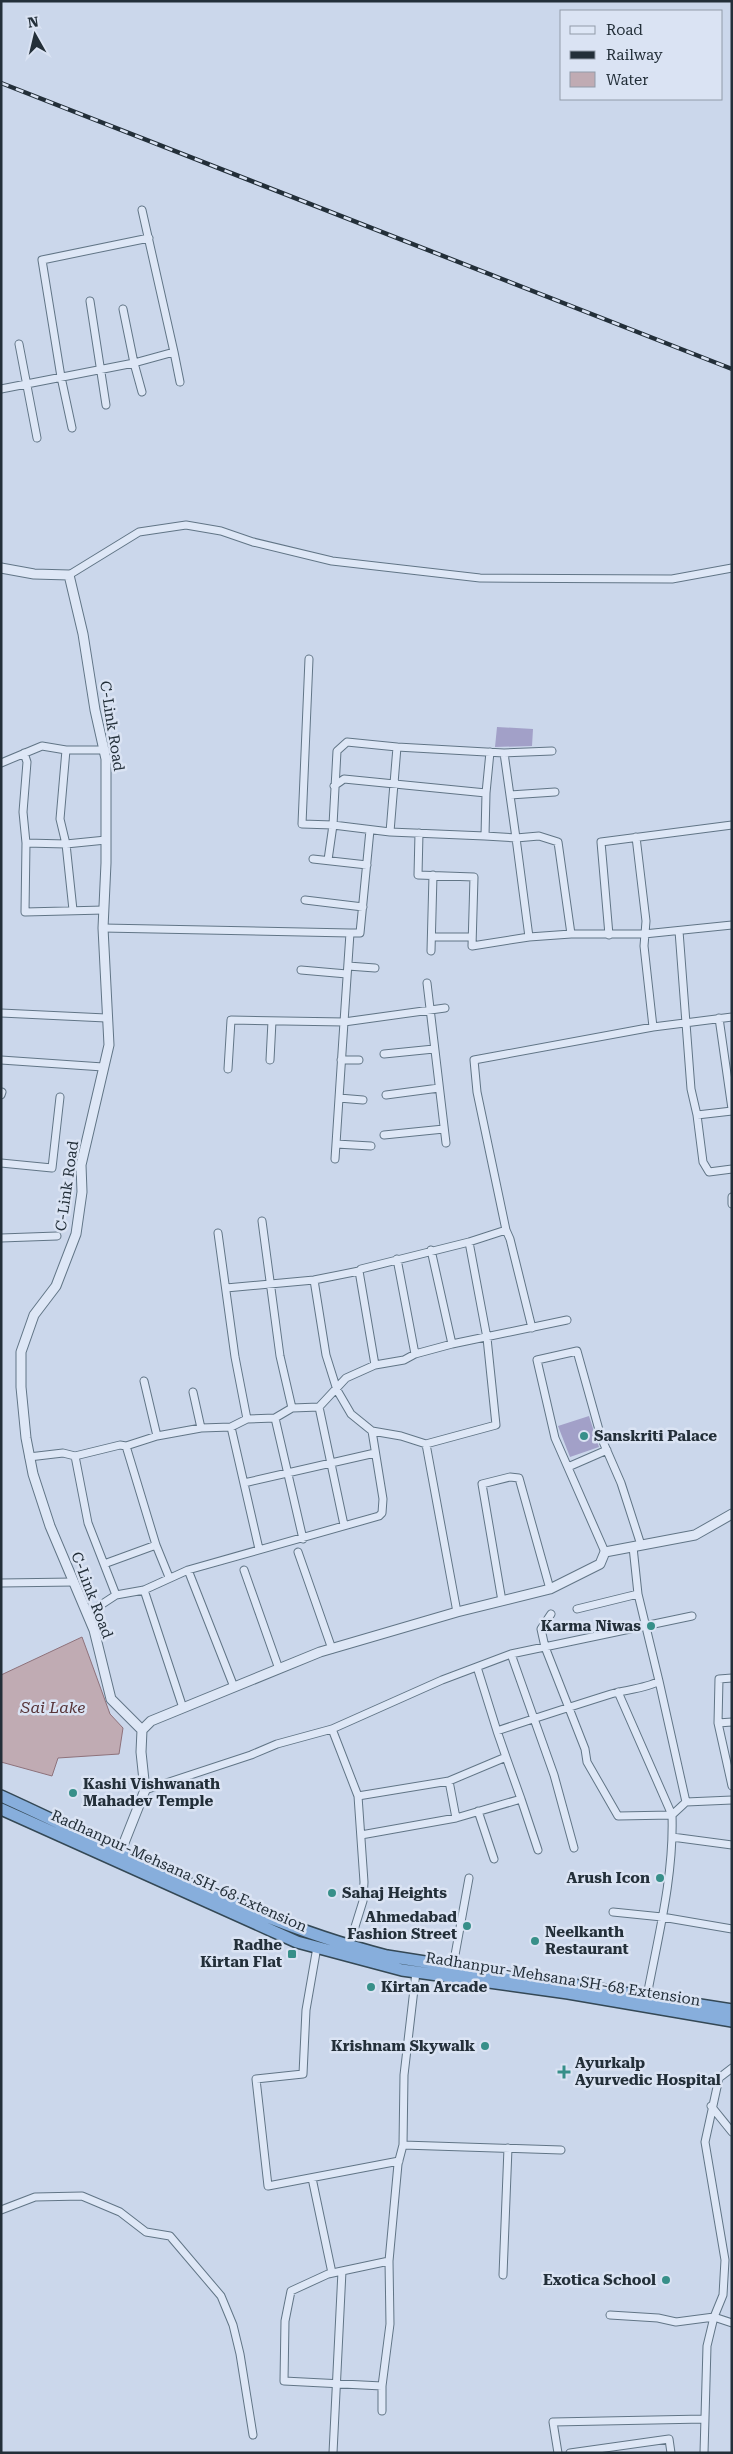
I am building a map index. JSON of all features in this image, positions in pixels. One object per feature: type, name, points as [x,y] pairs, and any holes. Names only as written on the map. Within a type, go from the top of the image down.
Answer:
[{"type":"highway","points":[[1,1796],[119,1856],[238,1905],[349,1946],[387,1956],[732,2010]]},
{"type":"highway","name":"Radhanpur-Mehsana SH-68 Extension","points":[[1,1809],[119,1856],[297,1942],[416,1972],[568,1994],[732,2021]]},
{"type":"street","points":[[142,210],[180,382]]},
{"type":"street","points":[[72,428],[61,377],[42,260],[148,238]]},
{"type":"street","points":[[90,301],[99,370],[106,405]]},
{"type":"street","points":[[123,309],[142,392]]},
{"type":"street","points":[[19,344],[36,438]]},
{"type":"street","points":[[1,389],[27,386],[61,377],[134,363],[174,352]]},
{"type":"street","points":[[1,568],[34,574],[69,575],[139,532],[186,525],[221,531],[253,542],[332,561],[480,578],[672,579],[732,568]]},
{"type":"street","name":"C-Link Road","points":[[69,575],[84,634],[106,759],[103,928],[106,1018],[109,1045],[80,1165],[82,1192],[76,1234],[56,1286],[34,1315],[21,1352],[21,1387],[30,1457],[50,1526],[94,1630],[111,1699],[142,1730]]},
{"type":"street","points":[[309,659],[302,824],[333,825],[390,832],[516,838],[539,836],[558,842],[571,934]]},
{"type":"street","points":[[328,860],[333,825],[337,751],[347,742],[504,753],[552,751]]},
{"type":"street","points":[[1,763],[42,746],[66,750],[104,750]]},
{"type":"street","points":[[390,832],[397,747]]},
{"type":"street","points":[[66,750],[60,819],[66,844],[74,910]]},
{"type":"street","points":[[485,836],[486,793],[490,752]]},
{"type":"street","points":[[24,753],[26,762],[23,812],[26,843],[25,912],[104,910]]},
{"type":"street","points":[[504,753],[529,937]]},
{"type":"street","points":[[334,786],[344,779],[486,793]]},
{"type":"street","points":[[510,795],[555,792]]},
{"type":"street","points":[[609,935],[600,842],[732,825]]},
{"type":"street","points":[[103,928],[360,933],[370,830]]},
{"type":"street","points":[[419,833],[418,875],[474,877],[472,946],[529,937],[571,934],[644,934],[732,925]]},
{"type":"street","points":[[636,838],[646,921],[644,934],[653,1027]]},
{"type":"street","points":[[26,843],[66,844],[106,840]]},
{"type":"street","points":[[312,859],[367,865]]},
{"type":"street","points":[[432,951],[433,875]]},
{"type":"street","points":[[305,900],[363,907]]},
{"type":"street","points":[[679,931],[691,1089],[706,1169],[717,1172],[732,1169]]},
{"type":"street","points":[[335,1159],[350,933]]},
{"type":"street","points":[[432,937],[472,937]]},
{"type":"street","points":[[302,970],[375,968]]},
{"type":"street","points":[[427,983],[446,1143]]},
{"type":"street","points":[[228,1069],[231,1020],[344,1022],[445,1008]]},
{"type":"street","points":[[1,1013],[106,1018]]},
{"type":"street","points":[[532,1328],[510,1239],[506,1230],[477,1092],[474,1060],[653,1027],[732,1017]]},
{"type":"street","points":[[697,1115],[732,1110],[719,1018]]},
{"type":"street","points":[[270,1060],[272,1020]]},
{"type":"street","points":[[384,1054],[434,1049]]},
{"type":"street","points":[[1,1060],[103,1067]]},
{"type":"street","points":[[341,1060],[359,1060]]},
{"type":"street","points":[[386,1095],[439,1088]]},
{"type":"street","points":[[1,1163],[52,1168],[60,1097]]},
{"type":"street","points":[[339,1098],[364,1100]]},
{"type":"street","points":[[384,1135],[444,1129]]},
{"type":"street","points":[[336,1144],[370,1146]]},
{"type":"street","points":[[732,1197],[732,1204]]},
{"type":"street","points":[[262,1221],[280,1356],[292,1408]]},
{"type":"street","points":[[226,1288],[314,1280],[359,1271],[431,1250],[469,1242],[506,1230]]},
{"type":"street","points":[[218,1233],[235,1358],[247,1419]]},
{"type":"street","points":[[1,1238],[58,1236]]},
{"type":"street","points":[[314,1280],[326,1355],[337,1390],[351,1414],[372,1431],[426,1444],[496,1424],[487,1338],[469,1242]]},
{"type":"street","points":[[431,1250],[452,1344]]},
{"type":"street","points":[[397,1259],[414,1354]]},
{"type":"street","points":[[359,1271],[375,1365]]},
{"type":"street","points":[[30,1457],[63,1452],[75,1456],[120,1444],[126,1446],[157,1436],[201,1428],[231,1427],[247,1419],[275,1418],[292,1408],[319,1407],[337,1390],[346,1378],[375,1365],[404,1360],[414,1354],[452,1344],[567,1320]]},
{"type":"street","points":[[119,1856],[145,1790],[141,1752],[142,1730],[151,1721],[332,1649],[457,1612],[550,1590],[600,1564],[605,1552],[555,1438],[537,1360],[577,1351],[607,1450],[621,1483],[637,1546],[638,1594],[686,1802]]},
{"type":"street","points":[[144,1381],[157,1436]]},
{"type":"street","points":[[193,1392],[201,1428]]},
{"type":"street","points":[[319,1407],[344,1525]]},
{"type":"street","points":[[275,1418],[303,1539]]},
{"type":"street","points":[[231,1427],[259,1549]]},
{"type":"street","points":[[88,1614],[116,1596],[144,1590],[188,1570],[259,1549],[303,1539],[344,1525],[372,1519],[382,1513],[383,1499],[372,1431]]},
{"type":"street","points":[[426,1444],[457,1612]]},
{"type":"street","points":[[126,1446],[156,1545],[169,1577]]},
{"type":"street","points":[[568,1467],[607,1450]]},
{"type":"street","points":[[244,1484],[375,1453]]},
{"type":"street","points":[[75,1456],[88,1523],[116,1596]]},
{"type":"street","points":[[502,1601],[482,1484],[501,1479],[519,1478],[550,1590]]},
{"type":"street","points":[[605,1552],[695,1535],[732,1514]]},
{"type":"street","points":[[104,1564],[156,1545]]},
{"type":"street","points":[[298,1552],[332,1649]]},
{"type":"street","points":[[188,1570],[234,1687]]},
{"type":"street","points":[[244,1570],[279,1669]]},
{"type":"street","points":[[1,1583],[74,1582]]},
{"type":"street","points":[[144,1590],[183,1708]]},
{"type":"street","points":[[577,1609],[638,1594]]},
{"type":"street","points":[[551,1614],[541,1629],[546,1647],[570,1706],[585,1749],[587,1762],[618,1816],[672,1815],[686,1802],[732,1800]]},
{"type":"street","points":[[145,1790],[251,1755],[277,1744],[332,1729],[510,1654],[692,1616]]},
{"type":"street","points":[[510,1654],[554,1775],[574,1848]]},
{"type":"street","points":[[477,1667],[538,1850]]},
{"type":"street","points":[[731,1784],[718,1723],[719,1679],[732,1678]]},
{"type":"street","points":[[497,1731],[570,1706],[618,1692],[653,1685],[659,1681]]},
{"type":"street","points":[[618,1692],[672,1815],[672,1836],[662,1917],[646,1996]]},
{"type":"street","points":[[718,1723],[732,1722]]},
{"type":"street","points":[[332,1729],[358,1796],[361,1834],[363,1900],[349,1946]]},
{"type":"street","points":[[358,1796],[449,1781],[506,1757]]},
{"type":"street","points":[[449,1781],[456,1818]]},
{"type":"street","points":[[361,1834],[456,1818],[521,1799]]},
{"type":"street","points":[[478,1812],[494,1859]]},
{"type":"street","points":[[672,1836],[732,1845]]},
{"type":"street","points":[[453,1966],[469,1878]]},
{"type":"street","points":[[613,1912],[662,1917],[732,1929]]},
{"type":"street","points":[[317,1947],[306,2010],[303,2074],[256,2080],[268,2186],[399,2161]]},
{"type":"street","points":[[382,2411],[382,2386],[390,2324],[389,2262],[399,2161],[403,2145],[404,2075],[416,1972]]},
{"type":"street","points":[[704,2453],[706,2346],[714,2317],[723,2296],[725,2260],[705,2142],[711,2106],[719,2078],[730,2072]]},
{"type":"street","points":[[711,2106],[732,2132]]},
{"type":"street","points":[[403,2145],[561,2150]]},
{"type":"street","points":[[503,2275],[508,2148]]},
{"type":"street","points":[[312,2178],[332,2273]]},
{"type":"street","points":[[1,2210],[35,2197],[82,2196],[120,2212],[146,2232],[170,2236],[221,2296],[230,2318],[240,2354],[253,2435]]},
{"type":"street","points":[[382,2386],[284,2381],[285,2321],[291,2291],[332,2273],[389,2262]]},
{"type":"street","points":[[333,2453],[342,2271]]},
{"type":"street","points":[[610,2315],[658,2318],[676,2322],[714,2317],[732,2323]]},
{"type":"street","points":[[558,2453],[553,2422],[704,2419]]},
{"type":"street","points":[[570,2453],[669,2439],[670,2453]]},
{"type":"shaded area","points":[[497,727],[533,729],[532,746],[495,747]]},
{"type":"shaded area","points":[[589,1416],[599,1447],[570,1457],[558,1426]]},
{"type":"water","name":"Sai Lake","points":[[82,1637],[110,1714],[123,1728],[119,1754],[58,1758],[52,1776],[1,1762],[1,1675]]},
{"type":"railway","points":[[1,83],[732,369]]},
{"type":"place","name":"Sanskriti Palace","points":[[584,1436]]},
{"type":"place","name":"Karma Niwas","points":[[651,1626]]},
{"type":"place","name":"Kashi Vishwanath Mahadev Temple","points":[[73,1793]]},
{"type":"place","name":"Arush Icon","points":[[660,1878]]},
{"type":"place","name":"Sahaj Heights","points":[[332,1893]]},
{"type":"place","name":"Ahmedabad Fashion Street","points":[[467,1926]]},
{"type":"place","name":"Neelkanth Restaurant","points":[[535,1941]]},
{"type":"place","name":"Radhe Kirtan Flat","points":[[292,1954]]},
{"type":"place","name":"Kirtan Arcade","points":[[371,1987]]},
{"type":"place","name":"Krishnam Skywalk","points":[[485,2046]]},
{"type":"place","name":"Ayurkalp Ayurvedic Hospital","points":[[564,2072]]},
{"type":"place","name":"Exotica School","points":[[666,2280]]}]
